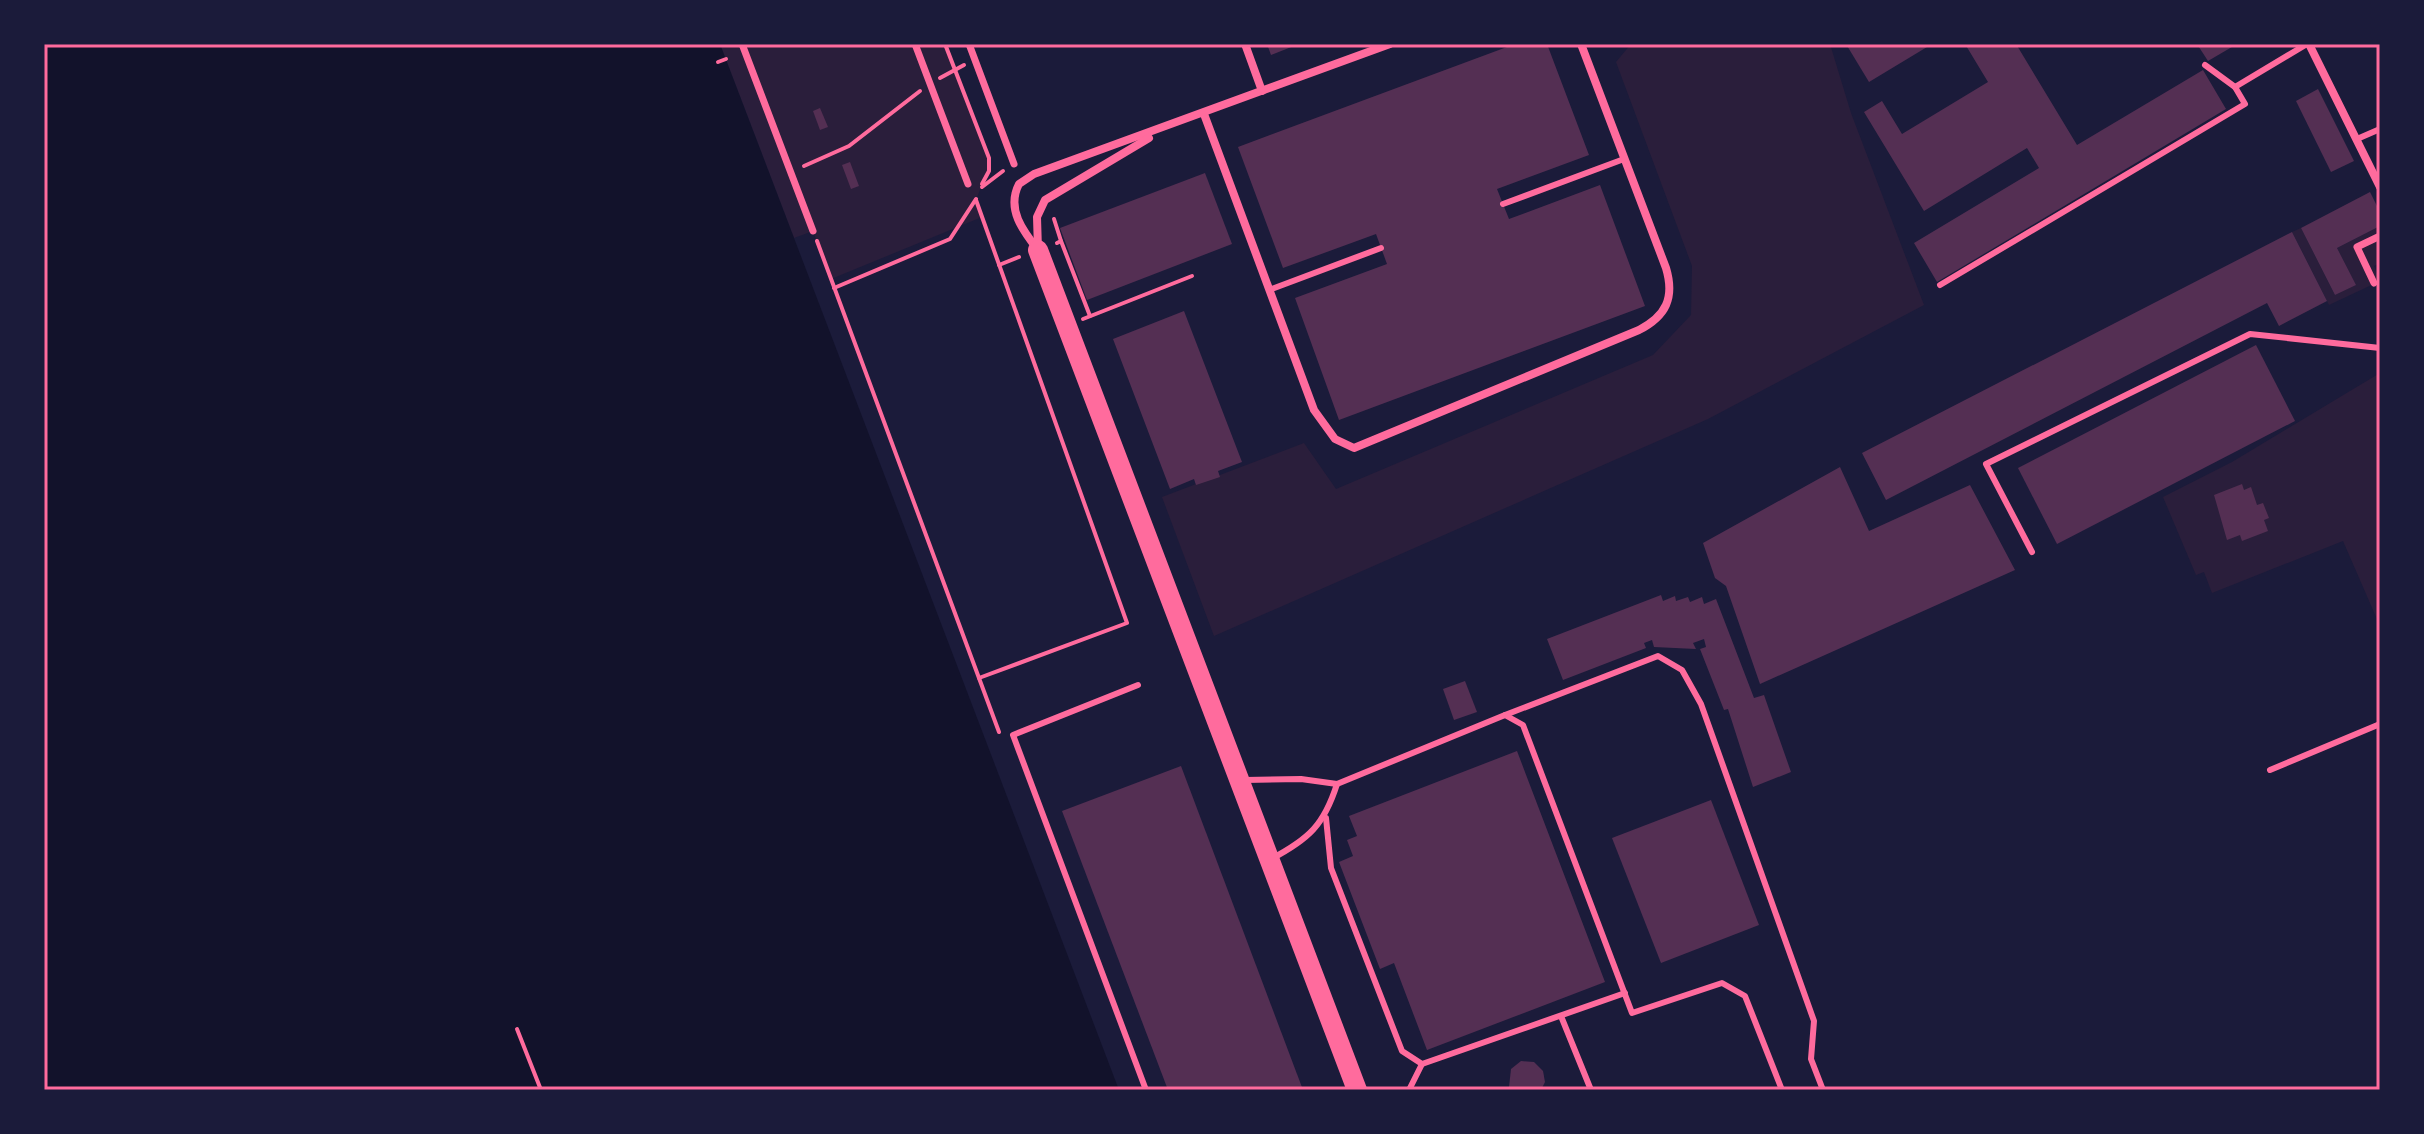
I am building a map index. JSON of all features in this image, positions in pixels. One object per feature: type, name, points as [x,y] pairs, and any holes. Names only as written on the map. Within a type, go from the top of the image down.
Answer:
[{"type":"main road","points":[[1038,250],[1357,1090]]},
{"type":"street","points":[[742,44],[813,231]]},
{"type":"street","points":[[915,44],[968,184]]},
{"type":"street","points":[[969,44],[1014,164]]},
{"type":"street","points":[[1245,44],[1262,91]]},
{"type":"street","points":[[1038,250],[1016,215],[1014,198],[1019,184],[1043,170],[1164,129],[1390,44]]},
{"type":"street","points":[[1204,114],[1318,418],[1341,445],[1363,446],[1639,330],[1658,319],[1669,303],[1669,278],[1581,44]]},
{"type":"street","points":[[2308,44],[2380,187]]},
{"type":"street","points":[[1038,250],[1037,217],[1045,200],[1164,129]]},
{"type":"street","points":[[2374,283],[2357,247],[2380,236]]},
{"type":"lane","points":[[2235,87],[2308,44]]},
{"type":"lane","points":[[1940,285],[2245,104],[2235,87],[2205,65]]},
{"type":"lane","points":[[2357,139],[2380,129]]},
{"type":"lane","points":[[1503,204],[1624,159]]},
{"type":"lane","points":[[1269,290],[1381,248]]},
{"type":"lane","points":[[2032,552],[1986,464],[2250,334],[2380,348]]},
{"type":"lane","points":[[1240,780],[1301,779],[1337,784],[1658,656],[1682,670],[1701,704],[1814,1021],[1811,1059],[1823,1090]]},
{"type":"lane","points":[[1138,685],[1013,735],[1146,1090]]},
{"type":"lane","points":[[1505,715],[1523,725],[1632,1013],[1722,983],[1745,996],[1782,1090]]},
{"type":"lane","points":[[2270,770],[2380,724]]},
{"type":"lane","points":[[1337,784],[1326,818],[1331,868],[1402,1051],[1422,1064]]},
{"type":"lane","points":[[1270,860],[1296,846],[1326,818]]},
{"type":"lane","points":[[1409,1090],[1422,1064],[1625,993]]},
{"type":"lane","points":[[1561,1016],[1591,1090]]},
{"type":"path","points":[[834,288],[950,239],[976,200],[990,164],[945,44]]},
{"type":"path","points":[[718,62],[726,59]]},
{"type":"path","points":[[791,172],[849,146],[930,84],[975,60]]},
{"type":"path","points":[[968,184],[988,185],[1014,164]]},
{"type":"path","points":[[813,231],[979,678],[1127,623],[976,200]]},
{"type":"path","points":[[1061,241],[1090,316]]},
{"type":"path","points":[[1068,325],[1192,276]]},
{"type":"path","points":[[517,1029],[541,1090]]},
{"type":"shaded area","points":[[44,44],[720,44],[1119,1090],[44,1090]]},
{"type":"shaded area","points":[[720,44],[945,44],[990,164],[976,200],[982,217],[831,279],[813,231],[794,238]]},
{"type":"shaded area","points":[[1631,44],[1830,44],[1851,113],[1924,305],[1708,419],[1214,636],[1162,497],[1304,443],[1336,489],[1653,355],[1691,315],[1692,266],[1616,62]]},
{"type":"shaded area","points":[[2380,226],[2380,245],[2377,247],[2380,263],[2374,266],[2380,281],[2329,305],[2292,232],[2301,228],[2335,295],[2355,285],[2337,248]]},
{"type":"shaded area","points":[[2380,373],[2380,626],[2343,541],[2212,593],[2204,572],[2196,575],[2163,497],[2232,462]]},
{"type":"building","points":[[1267,44],[1299,44],[1271,55]]},
{"type":"building","points":[[1515,44],[1547,44],[1589,155],[1497,189],[1509,219],[1600,185],[1645,306],[1339,420],[1295,298],[1387,264],[1376,234],[1283,268],[1238,147]]},
{"type":"building","points":[[1846,44],[1932,44],[1869,82]]},
{"type":"building","points":[[1965,44],[2016,44],[2077,145],[2203,70],[2226,109],[1937,282],[1914,243],[2039,168],[2027,148],[1924,211],[1864,112],[1882,101],[1902,134],[1988,82]]},
{"type":"building","points":[[2197,44],[2237,44],[2208,61]]},
{"type":"building","points":[[2318,89],[2354,161],[2331,172],[2296,101]]},
{"type":"building","points":[[820,108],[828,127],[820,130],[813,111]]},
{"type":"building","points":[[850,162],[859,186],[851,189],[842,165]]},
{"type":"building","points":[[1205,173],[1232,244],[1087,300],[1060,228]]},
{"type":"building","points":[[2370,192],[2380,212],[2380,226],[2337,248],[2356,285],[2335,295],[2301,228]]},
{"type":"building","points":[[2292,232],[2327,301],[2279,326],[2267,303],[1886,500],[1862,453]]},
{"type":"building","points":[[1184,311],[1242,462],[1218,471],[1220,477],[1196,485],[1194,479],[1170,489],[1113,339]]},
{"type":"building","points":[[2256,345],[2295,421],[2057,544],[2018,468]]},
{"type":"building","points":[[1840,467],[1869,531],[1970,485],[2015,570],[1760,684],[1726,586],[1715,578],[1703,543]]},
{"type":"building","points":[[2242,484],[2244,490],[2251,487],[2257,505],[2263,503],[2269,518],[2264,520],[2268,531],[2242,541],[2240,535],[2227,540],[2214,495]]},
{"type":"building","points":[[1661,595],[1663,601],[1675,596],[1676,601],[1688,597],[1690,602],[1702,597],[1704,604],[1716,599],[1754,698],[1764,695],[1791,772],[1753,787],[1728,709],[1724,710],[1700,649],[1706,647],[1704,639],[1693,643],[1696,649],[1654,647],[1652,640],[1644,643],[1646,648],[1563,680],[1547,639]]},
{"type":"building","points":[[1465,681],[1477,712],[1454,720],[1443,689]]},
{"type":"building","points":[[1517,751],[1605,982],[1427,1050],[1394,963],[1380,969],[1339,862],[1353,856],[1347,840],[1357,836],[1349,816]]},
{"type":"building","points":[[1181,766],[1303,1090],[1168,1090],[1062,811]]},
{"type":"building","points":[[1711,800],[1759,925],[1661,963],[1612,838]]},
{"type":"building","points":[[1521,1061],[1534,1062],[1543,1071],[1545,1082],[1541,1090],[1509,1087],[1511,1069]]}]
